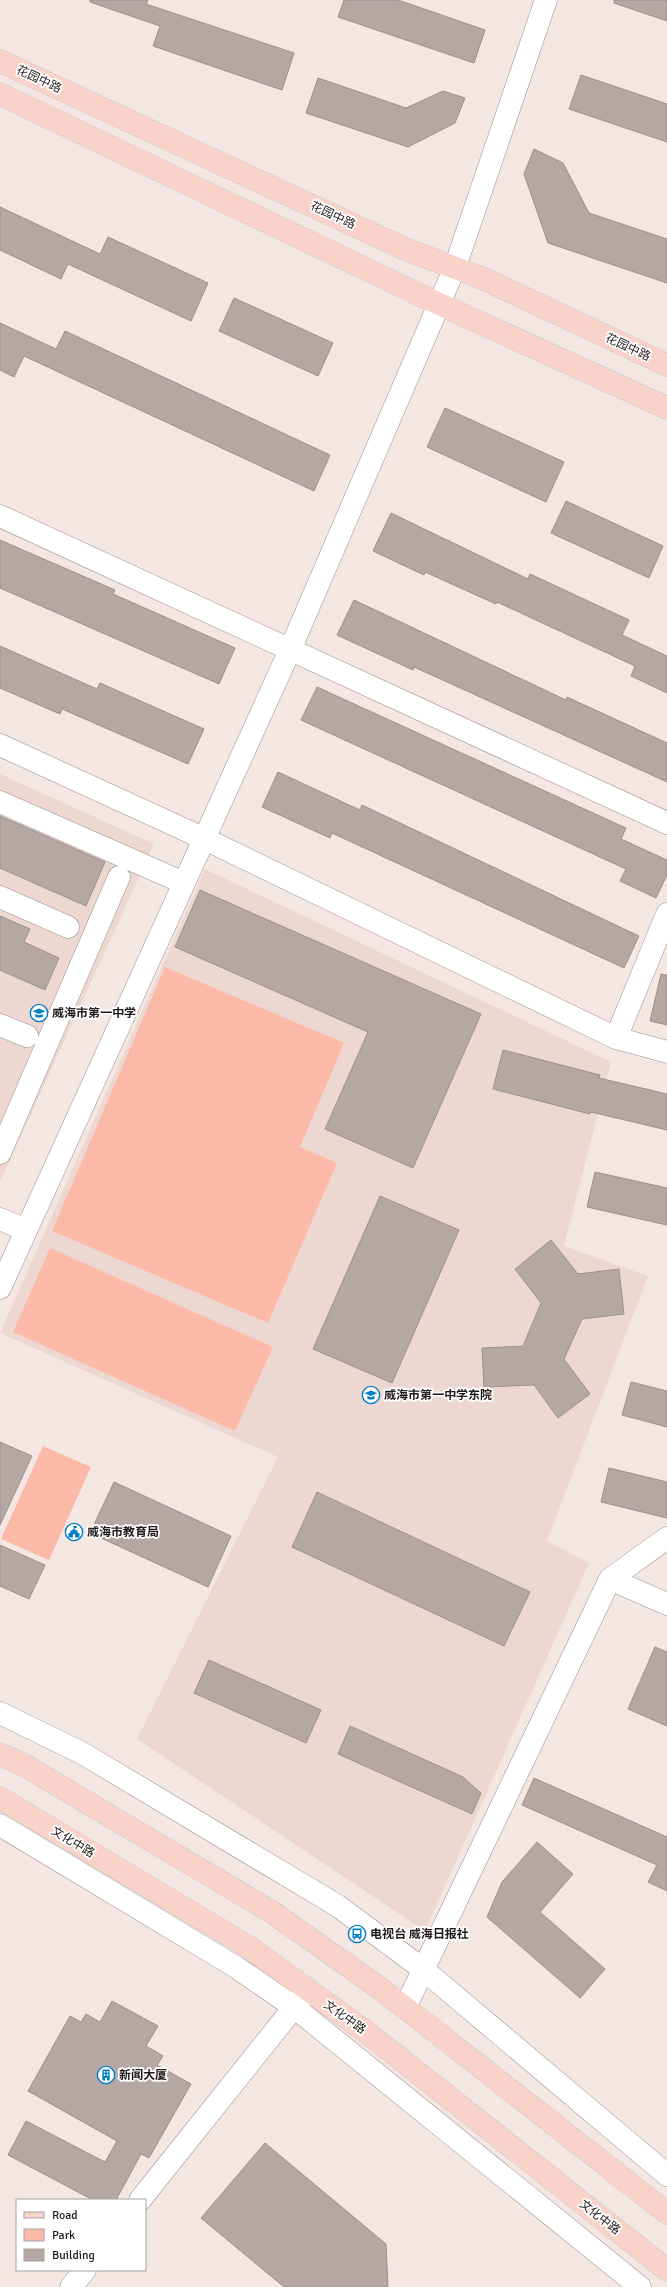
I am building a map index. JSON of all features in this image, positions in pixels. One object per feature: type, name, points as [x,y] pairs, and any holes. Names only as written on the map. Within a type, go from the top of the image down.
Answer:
[{"type":"main road","name":"花园中路","points":[[0,61],[398,245],[455,266],[667,365]]},
{"type":"main road","points":[[0,94],[439,304],[667,408]]},
{"type":"main road","points":[[0,1754],[24,1765],[275,1914],[406,2008],[667,2213]]},
{"type":"main road","name":"文化中路","points":[[0,1798],[249,1947],[300,1999],[365,2031],[667,2270]]},
{"type":"street","points":[[0,1288],[290,650],[439,304],[455,266],[546,0]]},
{"type":"street","points":[[0,516],[667,823]]},
{"type":"street","points":[[0,745],[205,839],[616,1038],[667,1052]]},
{"type":"street","points":[[0,802],[184,883]]},
{"type":"street","points":[[0,1152],[119,877]]},
{"type":"street","points":[[0,897],[68,927]]},
{"type":"street","points":[[616,1038],[667,914]]},
{"type":"street","points":[[0,1025],[26,1036]]},
{"type":"street","points":[[0,1219],[26,1230]]},
{"type":"street","points":[[406,2008],[610,1579],[667,1538]]},
{"type":"street","points":[[610,1579],[667,1604]]},
{"type":"street","points":[[0,1712],[82,1753],[338,1906],[424,1970],[667,2175]]},
{"type":"street","points":[[0,1825],[236,1967],[300,1999],[640,2287]]},
{"type":"street","points":[[141,2199],[300,1999]]},
{"type":"street","points":[[71,2287],[84,2271]]},
{"type":"shaded area","name":"威海市第一中学","points":[[0,774],[154,844],[0,1182]]},
{"type":"shaded area","name":"威海市第一中学东院","points":[[205,869],[611,1062],[564,1246],[648,1276],[547,1541],[589,1563],[425,1931],[137,1739],[278,1457],[0,1333]]},
{"type":"green space","points":[[165,967],[344,1043],[300,1147],[337,1163],[268,1323],[52,1231]]},
{"type":"green space","points":[[50,1248],[273,1347],[235,1431],[13,1332]]},
{"type":"green space","points":[[43,1446],[91,1467],[49,1560],[1,1539]]},
{"type":"building","points":[[90,0],[148,0],[146,4],[294,53],[282,90],[153,46],[160,26],[90,2]]},
{"type":"building","points":[[344,0],[398,0],[485,30],[474,63],[338,17]]},
{"type":"building","points":[[614,0],[667,0],[667,21],[614,3]]},
{"type":"building","points":[[581,75],[667,104],[667,142],[569,109]]},
{"type":"building","points":[[318,78],[406,108],[443,91],[465,98],[455,123],[408,147],[306,113]]},
{"type":"building","points":[[534,149],[563,163],[589,213],[667,239],[667,283],[548,243],[524,174]]},
{"type":"building","points":[[0,207],[100,254],[108,237],[208,283],[191,321],[68,264],[61,279],[0,250]]},
{"type":"building","points":[[234,298],[333,343],[318,376],[219,331]]},
{"type":"building","points":[[0,323],[56,349],[65,331],[330,455],[314,491],[24,356],[14,377],[0,370]]},
{"type":"building","points":[[445,408],[564,462],[546,502],[427,447]]},
{"type":"building","points":[[566,501],[663,546],[649,578],[551,533]]},
{"type":"building","points":[[391,513],[528,579],[530,574],[629,620],[622,635],[667,656],[667,693],[631,676],[635,666],[497,602],[496,604],[425,572],[424,575],[373,551]]},
{"type":"building","points":[[0,540],[115,590],[113,594],[235,648],[219,684],[0,588]]},
{"type":"building","points":[[354,600],[566,700],[567,697],[667,743],[667,782],[414,667],[413,670],[337,635]]},
{"type":"building","points":[[0,646],[97,689],[100,683],[204,729],[188,764],[62,709],[60,714],[0,688]]},
{"type":"building","points":[[317,687],[626,828],[621,839],[667,860],[667,875],[656,898],[620,881],[626,869],[301,720]]},
{"type":"building","points":[[278,772],[360,810],[362,805],[639,936],[624,968],[332,833],[330,838],[262,807]]},
{"type":"building","points":[[0,816],[105,862],[86,906],[0,868]]},
{"type":"building","points":[[200,890],[481,1014],[413,1168],[325,1129],[368,1032],[175,947]]},
{"type":"building","points":[[0,916],[30,929],[24,942],[59,958],[45,990],[0,970]]},
{"type":"building","points":[[661,974],[667,975],[667,1025],[650,1021]]},
{"type":"building","points":[[503,1050],[600,1075],[599,1078],[667,1094],[667,1130],[591,1112],[590,1114],[493,1089]]},
{"type":"building","points":[[595,1172],[667,1188],[667,1225],[587,1207]]},
{"type":"building","points":[[380,1196],[459,1230],[392,1383],[313,1349]]},
{"type":"building","points":[[551,1240],[578,1274],[619,1269],[624,1314],[582,1319],[564,1359],[590,1394],[558,1418],[534,1385],[484,1387],[482,1348],[523,1346],[541,1303],[515,1269]]},
{"type":"building","points":[[631,1382],[667,1391],[667,1427],[622,1415]]},
{"type":"building","points":[[0,1442],[32,1456],[0,1525]]},
{"type":"building","points":[[609,1468],[667,1482],[667,1518],[601,1502]]},
{"type":"building","points":[[114,1482],[231,1536],[208,1587],[90,1533]]},
{"type":"building","points":[[317,1492],[530,1592],[504,1646],[292,1547]]},
{"type":"building","points":[[0,1545],[45,1565],[29,1599],[0,1586]]},
{"type":"building","points":[[655,1647],[667,1652],[667,1726],[628,1709]]},
{"type":"building","points":[[209,1660],[321,1710],[306,1743],[194,1693]]},
{"type":"building","points":[[350,1726],[463,1777],[481,1793],[472,1814],[338,1754]]},
{"type":"building","points":[[534,1778],[667,1837],[667,1891],[648,1882],[657,1865],[522,1805]]},
{"type":"building","points":[[537,1842],[573,1874],[540,1912],[605,1969],[580,1998],[487,1917],[502,1882]]},
{"type":"building","name":"新闻大厦","points":[[112,2001],[158,2026],[146,2046],[163,2056],[157,2065],[191,2084],[149,2158],[141,2154],[117,2199],[91,2199],[8,2155],[26,2121],[105,2162],[117,2141],[28,2091],[70,2016],[81,2022],[86,2014],[100,2022]]},
{"type":"building","points":[[265,2143],[386,2244],[388,2287],[284,2287],[201,2218]]},
{"type":"place","name":"威海市第一中学","points":[[39,1013]]},
{"type":"place","name":"威海市第一中学东院","points":[[371,1395]]},
{"type":"place","name":"威海市教育局","points":[[74,1532]]},
{"type":"place","name":"电视台 威海日报社","points":[[357,1934]]},
{"type":"place","name":"新闻大厦","points":[[106,2075]]}]
